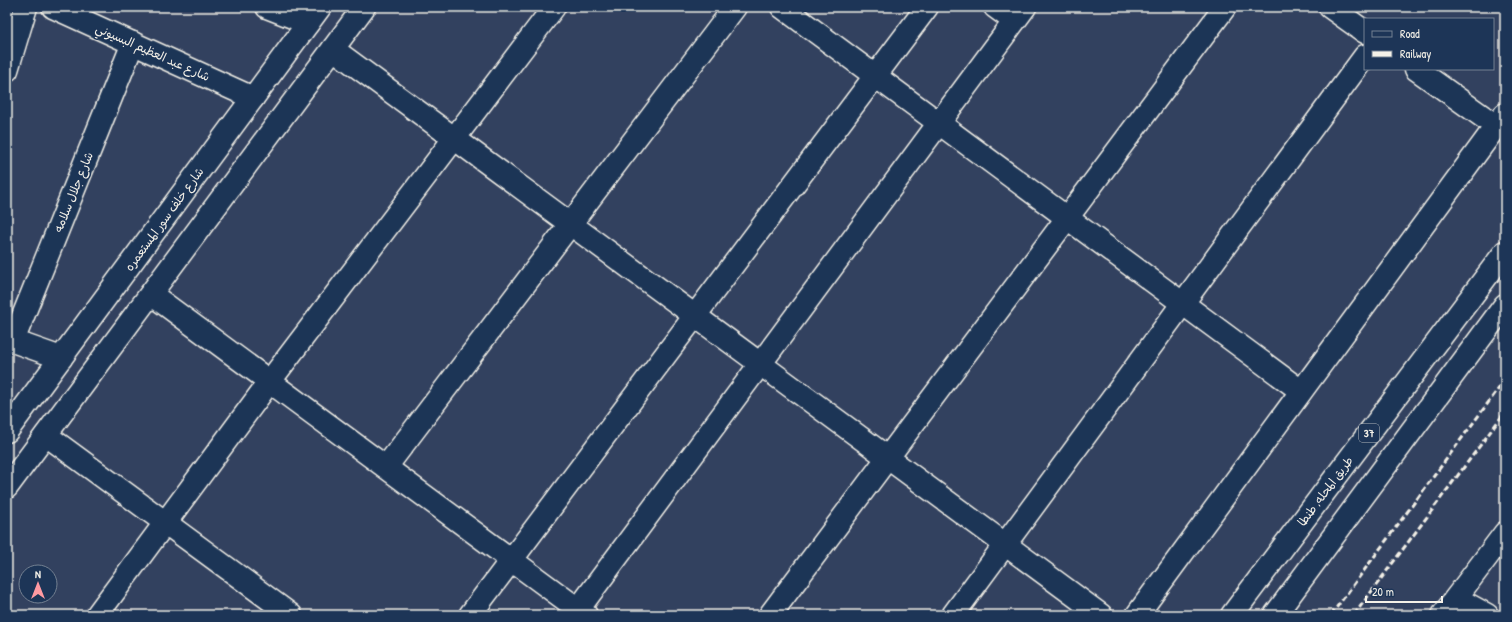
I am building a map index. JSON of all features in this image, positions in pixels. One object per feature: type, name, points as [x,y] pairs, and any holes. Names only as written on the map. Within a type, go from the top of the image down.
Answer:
[{"type":"street","points":[[7,70],[26,7]]},
{"type":"street","name":"شارع عبد العظيم البسيوني","points":[[53,7],[253,98]]},
{"type":"street","points":[[268,7],[314,15]]},
{"type":"street","points":[[7,487],[364,7]]},
{"type":"street","points":[[96,615],[270,381],[554,7]]},
{"type":"street","points":[[386,467],[735,7]]},
{"type":"street","points":[[782,7],[1301,391]]},
{"type":"street","points":[[470,615],[927,7]]},
{"type":"street","points":[[151,294],[386,467],[580,613],[760,364],[1019,14],[995,7]]},
{"type":"street","points":[[770,615],[1225,7]]},
{"type":"street","points":[[1330,7],[1364,31]]},
{"type":"street","name":"شارع خلف سور المستعمره","points":[[7,430],[314,15]]},
{"type":"street","name":"شارع جلال سلامه","points":[[10,340],[133,43]]},
{"type":"street","points":[[333,49],[1101,615]]},
{"type":"street","points":[[953,615],[1364,57]]},
{"type":"street","points":[[1137,615],[1501,120],[1418,70]]},
{"type":"street","name":"طريق المحله, طنطا","points":[[1232,615],[1505,252]]},
{"type":"street","points":[[1275,615],[1505,305]]},
{"type":"street","points":[[10,340],[61,358]]},
{"type":"street","points":[[46,434],[286,614]]},
{"type":"street","points":[[1487,615],[1450,607],[1505,533]]},
{"type":"railway","points":[[1331,615],[1505,380]]},
{"type":"railway","points":[[1354,615],[1505,412]]}]
